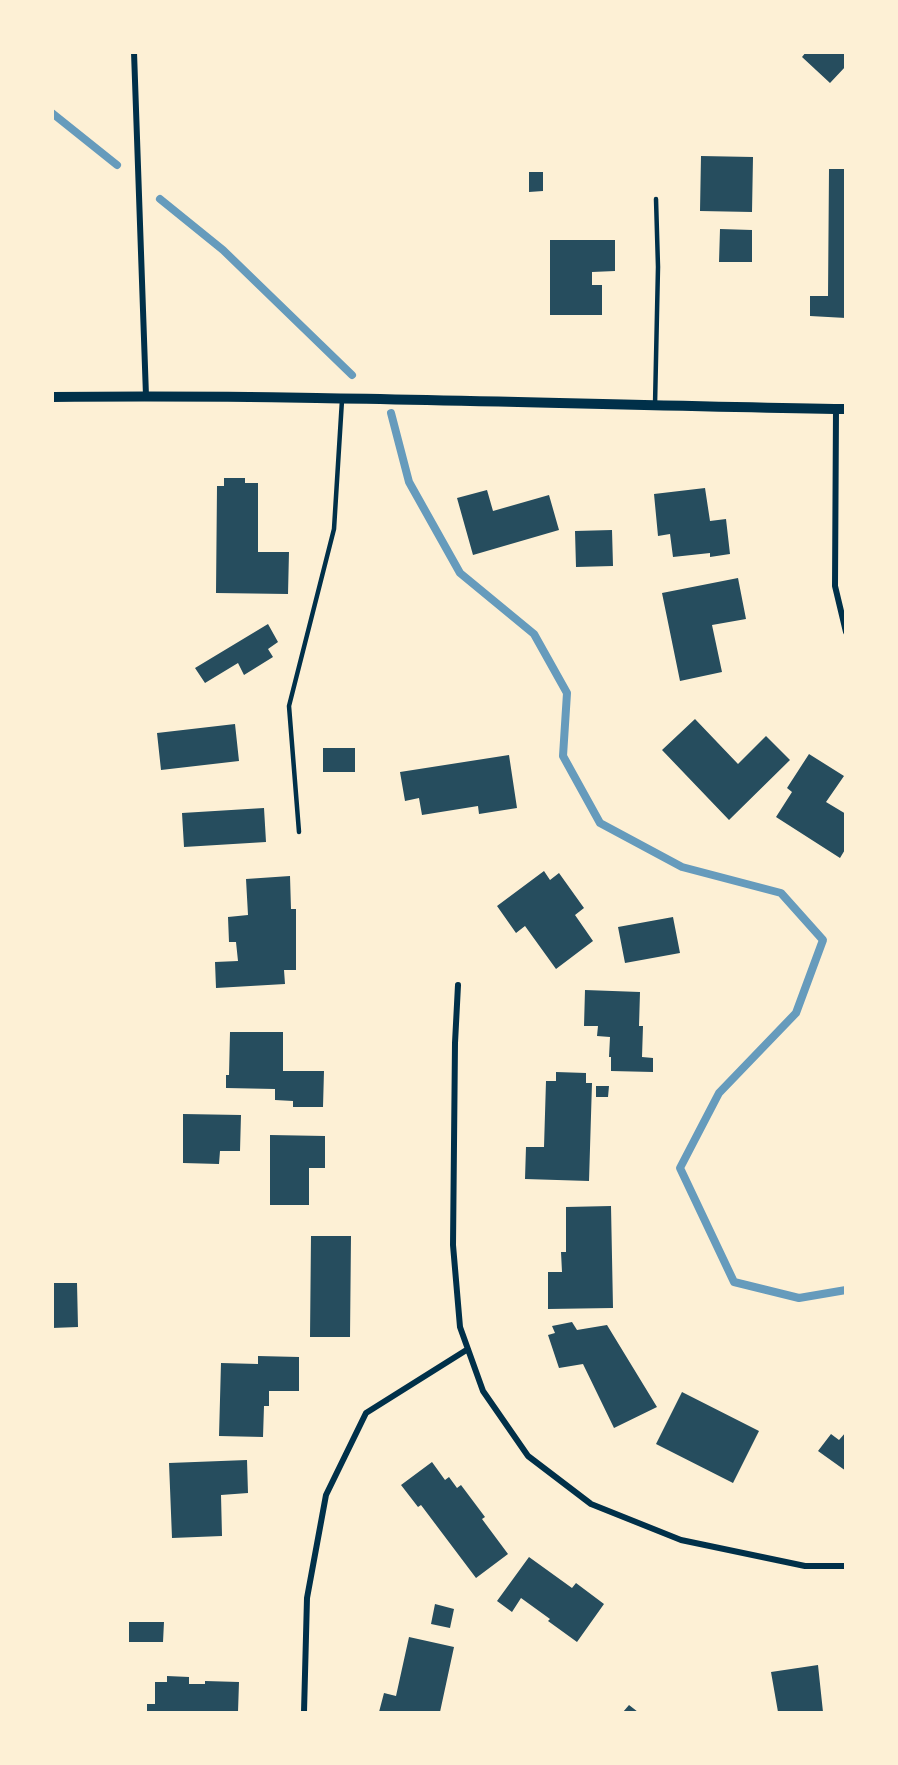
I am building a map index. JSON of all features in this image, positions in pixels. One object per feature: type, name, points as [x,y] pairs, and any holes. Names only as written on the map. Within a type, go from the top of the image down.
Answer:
[{"type":"street","points":[[134,52],[147,396]]},
{"type":"street","points":[[52,397],[342,398],[841,409],[835,586],[846,632]]},
{"type":"street","points":[[458,985],[455,1043],[453,1245],[460,1327],[483,1390],[528,1456],[591,1504],[681,1540],[805,1566],[846,1566]]},
{"type":"street","points":[[304,1713],[307,1598],[326,1495],[366,1413],[468,1349]]},
{"type":"lane","points":[[655,405],[658,267],[656,199]]},
{"type":"lane","points":[[299,832],[289,706],[334,529],[342,398]]},
{"type":"building","points":[[806,52],[846,52],[846,66],[830,83],[802,57]]},
{"type":"building","points":[[701,156],[753,157],[752,212],[700,211]]},
{"type":"building","points":[[829,169],[846,169],[846,318],[810,316],[810,296],[828,296]]},
{"type":"building","points":[[529,172],[543,172],[543,191],[529,192]]},
{"type":"building","points":[[720,229],[752,230],[752,262],[719,262]]},
{"type":"building","points":[[550,240],[615,240],[615,271],[592,272],[592,285],[602,285],[602,315],[550,315]]},
{"type":"building","points":[[224,478],[245,478],[245,483],[258,483],[258,552],[289,552],[288,594],[216,593],[217,486],[224,486]]},
{"type":"building","points":[[705,488],[710,521],[726,519],[730,554],[710,557],[710,553],[673,557],[670,534],[658,536],[654,494]]},
{"type":"building","points":[[487,490],[493,511],[549,495],[559,530],[473,555],[457,498]]},
{"type":"building","points":[[612,530],[613,566],[576,567],[575,531]]},
{"type":"building","points":[[738,578],[746,619],[712,625],[722,672],[680,681],[662,593]]},
{"type":"building","points":[[268,624],[278,642],[268,649],[273,657],[244,675],[238,663],[205,683],[195,668]]},
{"type":"building","points":[[695,719],[738,764],[766,736],[790,760],[729,820],[662,750]]},
{"type":"building","points":[[235,724],[239,761],[161,770],[157,733]]},
{"type":"building","points":[[323,748],[355,748],[355,772],[323,772]]},
{"type":"building","points":[[809,754],[844,776],[826,802],[846,814],[846,848],[840,858],[776,817],[792,792],[787,788]]},
{"type":"building","points":[[509,755],[517,808],[479,814],[478,806],[422,815],[419,798],[405,801],[400,772]]},
{"type":"building","points":[[264,808],[266,842],[184,847],[182,813]]},
{"type":"building","points":[[544,871],[550,880],[559,873],[584,908],[575,915],[593,941],[556,969],[525,926],[516,933],[497,906]]},
{"type":"building","points":[[290,876],[291,909],[296,909],[296,970],[284,970],[285,984],[216,988],[215,962],[238,961],[236,942],[229,942],[228,917],[248,915],[246,879]]},
{"type":"building","points":[[673,917],[680,953],[625,963],[618,927]]},
{"type":"building","points":[[585,990],[640,992],[639,1026],[643,1026],[642,1057],[653,1058],[653,1072],[611,1071],[610,1037],[597,1036],[598,1026],[584,1026]]},
{"type":"building","points":[[230,1032],[283,1032],[283,1071],[324,1071],[323,1107],[293,1107],[293,1101],[275,1100],[275,1089],[226,1088],[226,1075],[229,1075]]},
{"type":"building","points":[[556,1072],[586,1073],[586,1083],[592,1083],[589,1181],[525,1179],[526,1147],[544,1147],[546,1081],[556,1081]]},
{"type":"building","points":[[596,1086],[609,1086],[608,1097],[596,1097]]},
{"type":"building","points":[[183,1114],[241,1115],[240,1151],[220,1151],[219,1164],[183,1163]]},
{"type":"building","points":[[270,1135],[325,1136],[325,1168],[309,1168],[309,1205],[270,1205]]},
{"type":"building","points":[[611,1206],[613,1308],[548,1309],[548,1272],[562,1272],[561,1252],[566,1252],[566,1207]]},
{"type":"building","points":[[311,1236],[351,1236],[350,1337],[310,1337]]},
{"type":"building","points":[[52,1283],[77,1283],[78,1327],[52,1328]]},
{"type":"building","points":[[572,1322],[577,1330],[607,1325],[657,1407],[614,1428],[583,1364],[559,1368],[548,1335],[555,1333],[552,1326]]},
{"type":"building","points":[[258,1356],[299,1357],[299,1391],[269,1391],[269,1406],[264,1406],[263,1437],[219,1436],[221,1363],[258,1364]]},
{"type":"building","points":[[682,1392],[759,1431],[733,1483],[656,1444]]},
{"type":"building","points":[[846,1432],[846,1471],[818,1451],[831,1434],[839,1440]]},
{"type":"building","points":[[247,1460],[248,1493],[221,1495],[222,1536],[172,1538],[169,1463]]},
{"type":"building","points":[[432,1462],[445,1480],[449,1477],[457,1488],[461,1485],[485,1517],[482,1519],[508,1554],[476,1578],[421,1505],[418,1507],[401,1485]]},
{"type":"building","points":[[529,1557],[572,1588],[576,1583],[604,1604],[577,1642],[521,1598],[512,1612],[497,1601]]},
{"type":"building","points":[[435,1604],[454,1609],[450,1628],[431,1624]]},
{"type":"building","points":[[129,1622],[164,1622],[163,1642],[129,1642]]},
{"type":"building","points":[[409,1637],[454,1647],[440,1712],[379,1712],[384,1693],[396,1696]]},
{"type":"building","points":[[818,1665],[823,1712],[778,1712],[771,1672]]},
{"type":"building","points":[[167,1676],[189,1677],[189,1684],[205,1684],[205,1681],[239,1682],[238,1712],[147,1712],[147,1704],[155,1704],[155,1682],[167,1682]]},
{"type":"building","points":[[629,1705],[638,1712],[623,1712]]},
{"type":"waterway","points":[[52,113],[117,165]]},
{"type":"waterway","points":[[160,199],[223,250],[352,375]]},
{"type":"waterway","points":[[391,413],[409,482],[460,573],[534,634],[567,693],[563,756],[600,823],[682,867],[781,893],[823,940],[796,1013],[719,1093],[680,1168],[734,1282],[799,1298],[846,1290]]}]
